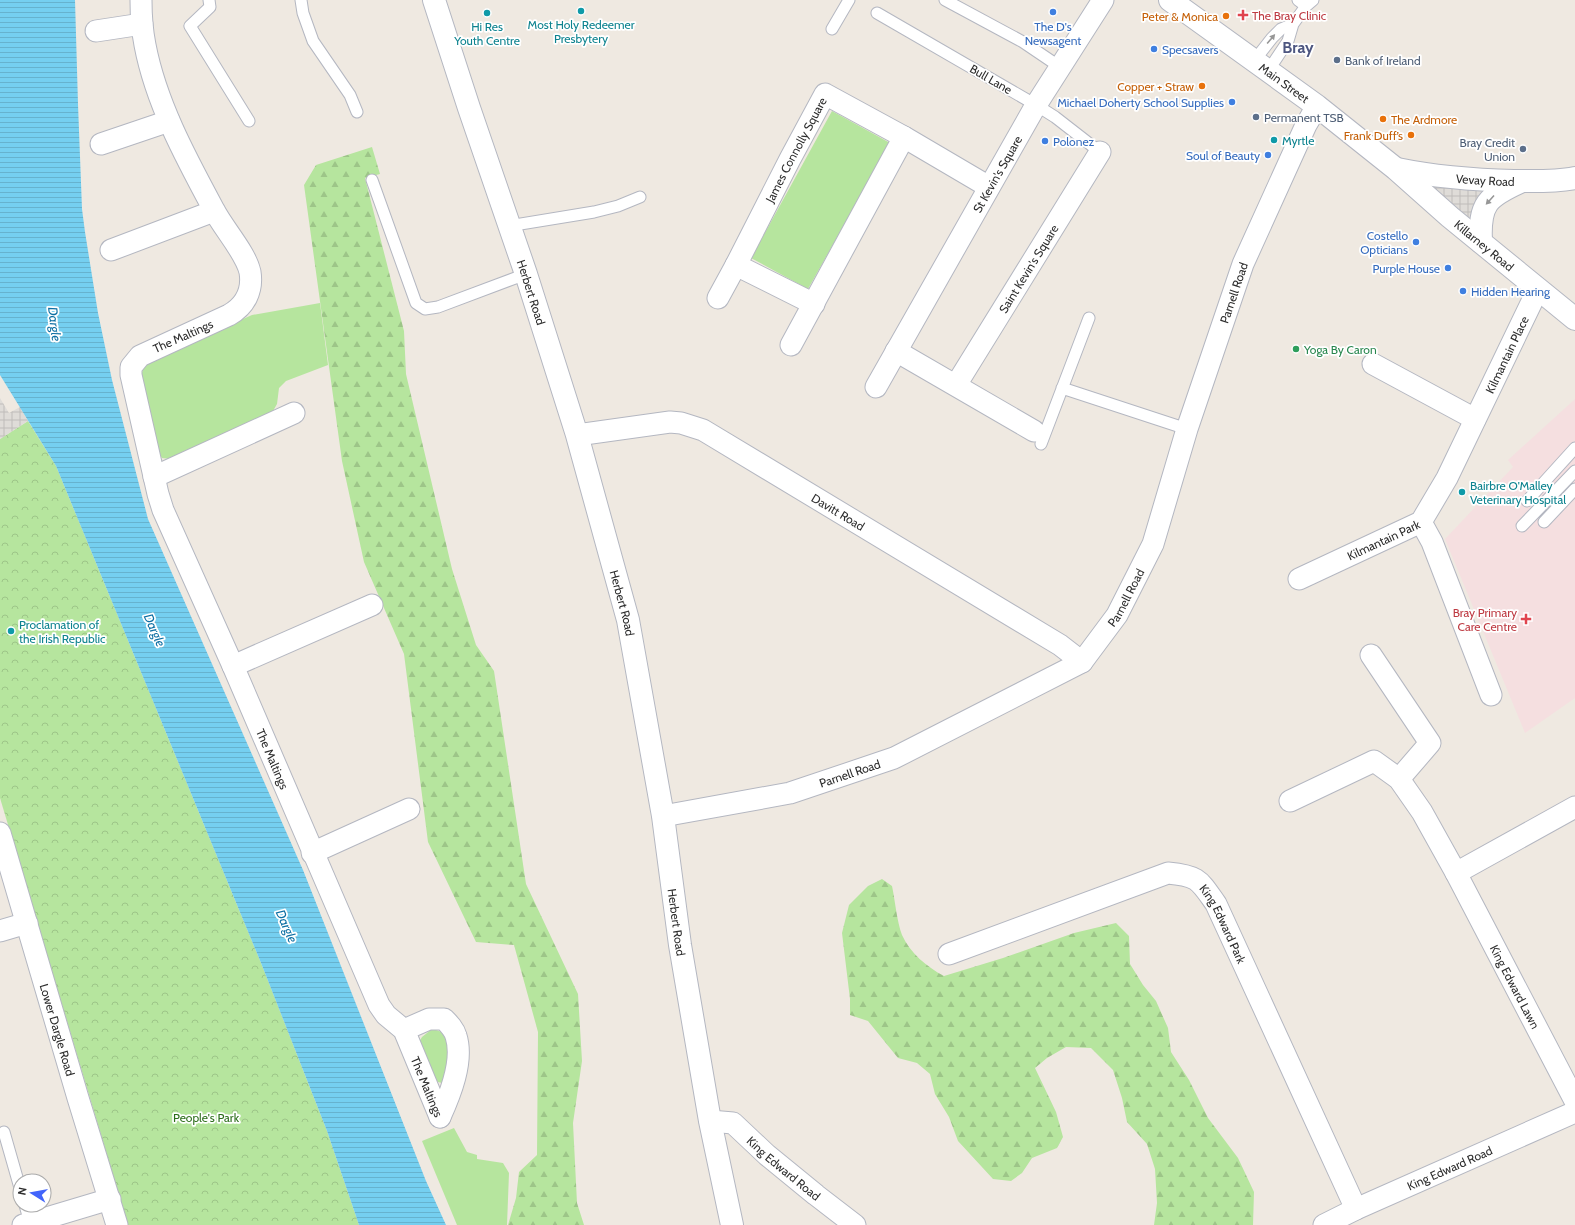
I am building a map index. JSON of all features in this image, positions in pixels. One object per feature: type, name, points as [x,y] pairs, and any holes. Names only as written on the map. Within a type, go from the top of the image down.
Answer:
[{"type":"street","name":"The Maltings","points":[[141,0],[142,24],[150,67],[169,121],[214,211],[248,264],[251,282],[249,294],[244,303],[234,313],[140,356],[131,367],[131,375],[154,477],[163,510],[233,666],[312,853],[379,1005],[386,1015],[404,1030]]},
{"type":"street","name":"Herbert Road","points":[[434,0],[508,226],[526,274],[577,435],[628,620],[663,816],[680,945],[710,1121],[732,1225]]},
{"type":"street","name":"St Kevin's Square","points":[[876,387],[1036,105],[1103,0]]},
{"type":"street","name":"Main Street","points":[[1170,0],[1317,106],[1396,169]]},
{"type":"street","points":[[96,31],[142,24]]},
{"type":"street","name":"James Connolly Square","points":[[718,298],[825,94],[904,137],[989,187]]},
{"type":"street","name":"Parnell Road","points":[[663,816],[790,792],[894,758],[1082,662],[1117,614],[1153,544],[1187,429],[1243,264],[1306,125],[1317,106]]},
{"type":"street","points":[[101,144],[169,121]]},
{"type":"street","points":[[792,345],[904,137]]},
{"type":"street","name":"Saint Kevin's Square","points":[[956,385],[1100,152]]},
{"type":"street","name":"Vevay Road","points":[[1396,169],[1428,176],[1523,181],[1545,181],[1575,178]]},
{"type":"street","name":"Killarney Road","points":[[1396,169],[1481,242],[1575,319]]},
{"type":"street","points":[[1481,242],[1482,218],[1488,201],[1497,194],[1523,181]]},
{"type":"street","points":[[111,250],[214,211]]},
{"type":"street","points":[[736,265],[814,304]]},
{"type":"street","name":"Kilmantain Place","points":[[1447,478],[1538,288]]},
{"type":"street","points":[[896,351],[956,385],[1038,438]]},
{"type":"street","points":[[1373,364],[1475,419]]},
{"type":"street","points":[[154,477],[294,413]]},
{"type":"street","name":"Davitt Road","points":[[577,435],[670,422],[681,423],[703,430],[1044,635],[1082,662]]},
{"type":"street","name":"Kilmantain Park","points":[[1299,579],[1421,522],[1447,478]]},
{"type":"street","points":[[1421,522],[1432,542],[1491,695]]},
{"type":"street","points":[[233,666],[372,605]]},
{"type":"street","points":[[1371,655],[1430,743],[1399,779]]},
{"type":"street","name":"King Edward Lawn","points":[[1290,802],[1374,761],[1399,779],[1422,812],[1456,872],[1575,1101]]},
{"type":"street","points":[[1456,872],[1575,807]]},
{"type":"street","points":[[312,853],[409,809]]},
{"type":"street","name":"Lower Dargle Road","points":[[0,833],[78,1098],[118,1225]]},
{"type":"street","name":"King Edward Park","points":[[949,954],[1168,873],[1187,875],[1202,883],[1216,904],[1356,1209]]},
{"type":"street","points":[[0,931],[27,923]]},
{"type":"street","name":"King Edward Road","points":[[1324,1225],[1356,1209],[1575,1112]]},
{"type":"street","name":"King Edward Road","points":[[710,1121],[733,1123],[767,1155],[855,1225]]},
{"type":"street","points":[[26,1218],[110,1199]]},
{"type":"lane","points":[[209,0],[210,8],[190,26],[249,121]]},
{"type":"lane","points":[[301,0],[303,14],[313,41],[350,95],[357,112]]},
{"type":"lane","points":[[832,29],[849,0]]},
{"type":"lane","points":[[944,0],[1023,42],[1060,66]]},
{"type":"lane","points":[[1261,66],[1288,41],[1293,24],[1306,2]]},
{"type":"lane","name":"Bull Lane","points":[[877,13],[1036,105],[1100,152]]},
{"type":"lane","points":[[1261,66],[1276,33],[1293,24]]},
{"type":"lane","points":[[372,180],[416,303],[420,306],[425,309],[438,307],[526,274]]},
{"type":"lane","points":[[508,226],[594,212],[618,206],[640,197]]},
{"type":"lane","points":[[1038,438],[1062,388],[1089,318]]},
{"type":"lane","points":[[1062,388],[1187,429]]},
{"type":"lane","points":[[1527,501],[1575,448]]},
{"type":"lane","points":[[1522,526],[1575,471]]},
{"type":"lane","points":[[1544,522],[1575,489]]},
{"type":"lane","points":[[4,1132],[16,1173]]},
{"type":"shaded area","points":[[1434,185],[1499,186],[1476,226],[1433,190]]},
{"type":"shaded area","points":[[0,398],[9,413],[20,407],[28,421],[0,439]]},
{"type":"shaded area","name":"Bray Primary Care Centre","points":[[1575,399],[1575,698],[1525,733],[1445,539],[1513,467],[1508,460]]},
{"type":"green space","points":[[832,111],[890,143],[808,289],[751,258]]},
{"type":"green space","points":[[372,147],[380,174],[365,178],[404,331],[406,374],[452,569],[476,645],[494,671],[526,884],[578,994],[582,1061],[573,1123],[577,1203],[584,1225],[508,1225],[516,1198],[519,1172],[537,1155],[538,1032],[514,945],[476,942],[428,842],[404,654],[364,562],[342,461],[304,185],[316,165]]},
{"type":"green space","points":[[320,303],[328,365],[286,381],[279,388],[277,404],[273,411],[171,459],[162,458],[159,454],[141,376],[148,361],[252,315]]},
{"type":"green space","name":"People's Park","points":[[28,421],[56,466],[261,963],[327,1131],[359,1225],[128,1225],[0,798],[0,439]]},
{"type":"green space","points":[[882,879],[892,886],[899,924],[905,942],[914,954],[931,968],[944,976],[1003,958],[1074,933],[1116,923],[1129,936],[1130,964],[1143,985],[1156,1001],[1168,1028],[1171,1052],[1189,1080],[1208,1118],[1238,1158],[1254,1192],[1253,1225],[1154,1225],[1157,1203],[1155,1169],[1147,1144],[1127,1122],[1122,1098],[1113,1070],[1091,1048],[1066,1047],[1047,1058],[1035,1068],[1056,1112],[1063,1137],[1057,1148],[1032,1158],[1022,1173],[1011,1181],[993,1179],[958,1141],[949,1117],[935,1094],[930,1074],[917,1063],[898,1058],[868,1021],[850,1015],[850,999],[842,933],[849,905],[868,886]]},
{"type":"green space","points":[[432,1029],[443,1033],[449,1043],[448,1062],[442,1083],[435,1080],[419,1042],[422,1037]]},
{"type":"green space","points":[[454,1128],[467,1152],[477,1155],[477,1159],[503,1163],[509,1173],[507,1225],[457,1225],[422,1141]]},
{"type":"water","name":"Dargle","points":[[0,0],[75,0],[82,209],[85,232],[98,313],[112,380],[148,519],[303,870],[426,1181],[446,1225],[359,1225],[327,1131],[261,963],[56,466],[0,375]]},
{"type":"place","name":"Most Holy Redeemer Presbytery","points":[[581,11]]},
{"type":"place","name":"The D's Newsagent","points":[[1053,12]]},
{"type":"place","name":"Hi Res Youth Centre","points":[[487,13]]},
{"type":"place","name":"The Bray Clinic","points":[[1243,15]]},
{"type":"place","name":"Peter & Monica","points":[[1226,16]]},
{"type":"place","name":"Specsavers","points":[[1154,49]]},
{"type":"place","name":"Bank of Ireland","points":[[1337,60]]},
{"type":"place","name":"Copper + Straw","points":[[1202,86]]},
{"type":"place","name":"Michael Doherty School Supplies","points":[[1232,102]]},
{"type":"place","name":"Permanent TSB","points":[[1256,117]]},
{"type":"place","name":"The Ardmore","points":[[1383,119]]},
{"type":"place","name":"Frank Duff’s","points":[[1411,135]]},
{"type":"place","name":"Myrtle","points":[[1274,140]]},
{"type":"place","name":"Polonez","points":[[1045,141]]},
{"type":"place","name":"Bray Credit Union","points":[[1523,149]]},
{"type":"place","name":"Soul of Beauty","points":[[1268,155]]},
{"type":"place","name":"Costello Opticians","points":[[1416,242]]},
{"type":"place","name":"Purple House","points":[[1448,268]]},
{"type":"place","name":"Hidden Hearing","points":[[1463,291]]},
{"type":"place","name":"Yoga By Caron","points":[[1296,349]]},
{"type":"place","name":"Bairbre O'Malley Veterinary Hospital","points":[[1462,492]]},
{"type":"place","name":"Bray Primary Care Centre","points":[[1526,619]]},
{"type":"place","name":"Proclamation of the Irish Republic","points":[[11,631]]},
{"type":"district","name":"Bray","points":[[1298,47]]}]
